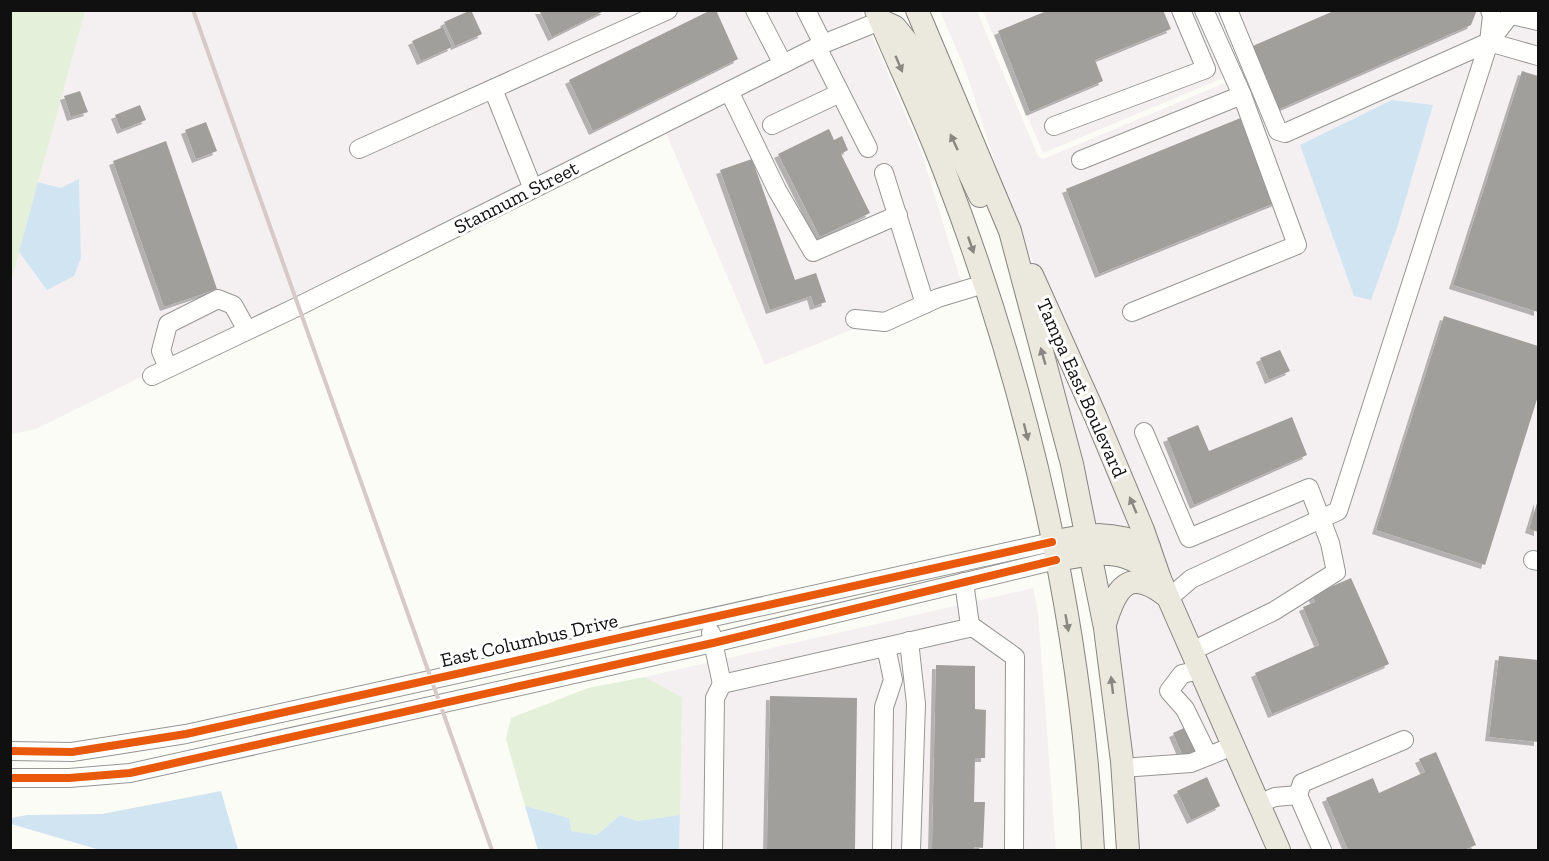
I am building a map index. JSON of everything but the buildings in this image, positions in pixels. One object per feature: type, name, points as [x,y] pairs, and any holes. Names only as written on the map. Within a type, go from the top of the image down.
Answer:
[{"type":"main road","points":[[917,10],[1008,228],[1056,401],[1104,628],[1122,768],[1128,850]]},
{"type":"main road","points":[[878,16],[895,27],[908,43],[988,211],[1008,228]]},
{"type":"main road","points":[[878,16],[947,177],[1014,380],[1054,551],[1073,656],[1086,764],[1093,850]]},
{"type":"main road","name":"Tampa East Boulevard","points":[[1008,228],[1021,249],[1095,415],[1165,589],[1279,850]]},
{"type":"main road","points":[[1054,551],[1088,544],[1101,533],[1120,536],[1149,547]]},
{"type":"main road","name":"Tampa East Boulevard","points":[[1088,544],[1127,556],[1144,564],[1165,589]]},
{"type":"main road","points":[[1104,628],[1113,598],[1123,586],[1130,582],[1141,582],[1165,589]]},
{"type":"street","points":[[359,149],[668,10]]},
{"type":"street","points":[[755,10],[783,64]]},
{"type":"street","points":[[806,10],[840,93],[868,148]]},
{"type":"street","points":[[1054,126],[1206,69],[1181,10]]},
{"type":"street","points":[[1132,312],[1298,245],[1242,95],[1204,10]]},
{"type":"street","points":[[1228,10],[1278,131],[1286,134],[1489,42],[1513,13],[1539,21]]},
{"type":"street","points":[[1165,589],[1338,511],[1489,42],[1492,16],[1490,10]]},
{"type":"street","name":"Stannum Street","points":[[247,330],[233,305],[218,299],[168,324],[160,351],[160,372],[247,330],[533,189],[878,16]]},
{"type":"street","points":[[1489,42],[1539,56]]},
{"type":"street","points":[[493,89],[533,189]]},
{"type":"street","points":[[729,91],[777,190],[813,252],[898,215]]},
{"type":"street","points":[[772,124],[840,93]]},
{"type":"street","points":[[1081,160],[1242,95]]},
{"type":"street","points":[[884,173],[925,304]]},
{"type":"street","points":[[855,319],[885,322],[925,304],[984,284]]},
{"type":"street","points":[[1144,432],[1189,538],[1310,488],[1330,543],[1336,572],[1196,661],[1169,691],[1185,709],[1208,756]]},
{"type":"street","points":[[10,778],[69,778],[130,773],[713,642],[964,582],[1054,551]]},
{"type":"street","name":"East Columbus Drive","points":[[10,751],[72,752],[186,734],[707,617],[1054,551]]},
{"type":"street","points":[[964,582],[970,624],[1015,657],[1014,850]]},
{"type":"street","points":[[707,617],[722,684],[715,698],[713,850]]},
{"type":"street","points":[[722,684],[973,627]]},
{"type":"street","points":[[909,642],[916,704],[911,850]]},
{"type":"street","points":[[882,850],[884,706],[893,680],[886,647]]},
{"type":"street","points":[[1322,850],[1298,795],[1302,783],[1404,740]]},
{"type":"street","points":[[1122,768],[1191,763],[1233,746]]},
{"type":"street","points":[[1258,804],[1275,797],[1298,795]]},
{"type":"shaded area","points":[[85,11],[861,11],[863,17],[296,299],[144,372],[145,375],[36,429],[11,434],[11,282],[19,252],[47,290],[81,258],[79,180],[61,188],[38,182]]},
{"type":"shaded area","points":[[940,11],[977,11],[1038,156],[1043,159],[1227,82],[1203,11],[1538,11],[1538,850],[1286,850],[1052,303],[1014,221],[965,69]]},
{"type":"shaded area","points":[[983,11],[1196,11],[1226,77],[1043,153]]},
{"type":"shaded area","points":[[869,29],[921,151],[962,285],[765,365],[665,131]]},
{"type":"shaded area","points":[[1050,335],[1138,535],[1092,527]]},
{"type":"shaded area","points":[[1033,588],[1038,613],[1056,850],[679,850],[682,697],[645,677]]},
{"type":"shaded area","points":[[1131,589],[1164,603],[1271,850],[1135,850],[1112,624]]},
{"type":"green space","points":[[10,11],[85,11],[11,282]]},
{"type":"green space","points":[[645,677],[682,697],[680,815],[637,821],[620,815],[597,835],[570,831],[569,818],[525,806],[506,739],[511,718],[588,688]]},
{"type":"water","points":[[1392,100],[1433,105],[1398,225],[1371,300],[1354,296],[1300,145]]},
{"type":"water","points":[[79,179],[81,258],[74,276],[47,290],[19,252],[38,182],[61,188]]},
{"type":"water","points":[[221,791],[238,850],[100,850],[11,824],[11,818],[27,815],[102,814]]},
{"type":"water","points":[[525,806],[569,818],[571,831],[597,835],[620,815],[637,821],[680,815],[679,850],[538,850]]},
{"type":"railway","points":[[193,10],[492,850]]},
{"type":"cycle path","points":[[10,751],[72,752],[186,734],[1052,542]]},
{"type":"cycle path","points":[[10,778],[69,778],[130,773],[713,643],[1056,560]]}]
